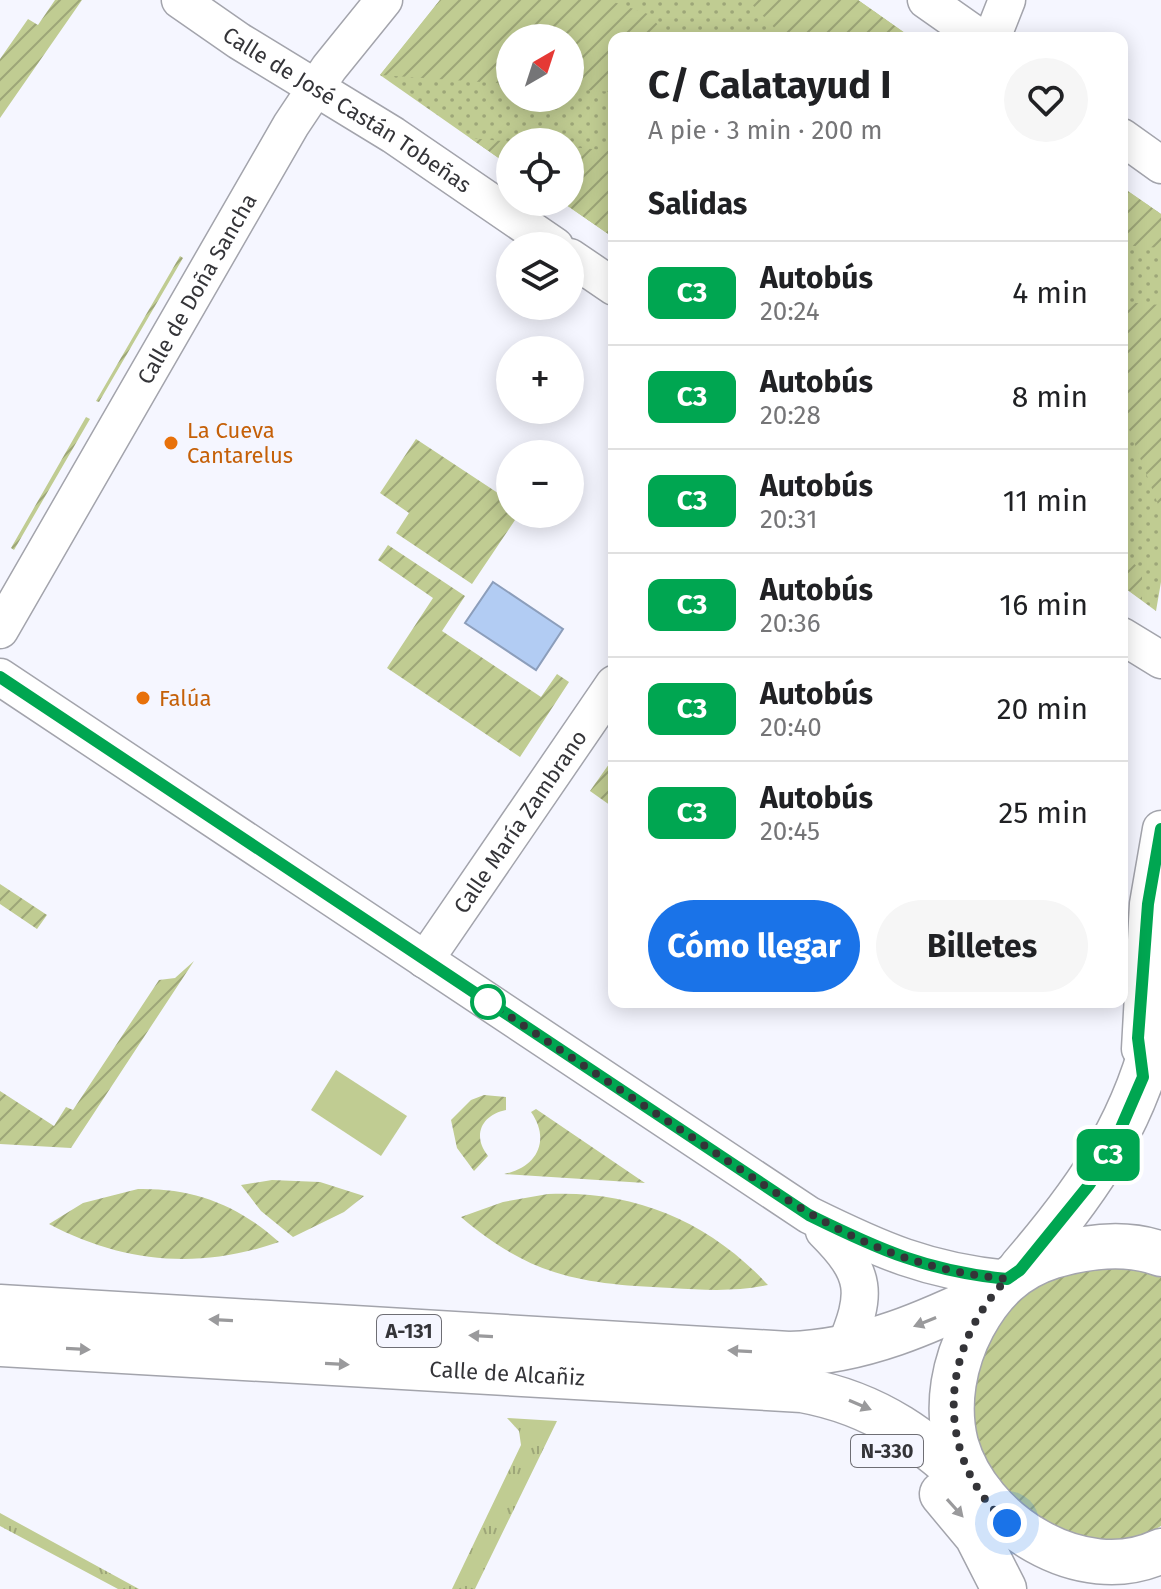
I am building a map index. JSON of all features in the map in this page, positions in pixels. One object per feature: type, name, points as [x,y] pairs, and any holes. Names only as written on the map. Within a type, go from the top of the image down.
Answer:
[{"type":"main road","points":[[1007,1280],[1089,1185],[1111,1151],[1143,1077],[1161,1009]]},
{"type":"main road","name":"A-131","points":[[1032,1589],[988,1503],[966,1469],[956,1443],[952,1389],[968,1336],[1007,1280],[1044,1259],[1091,1248],[1136,1248],[1161,1254]]},
{"type":"main road","name":"Calle de Alcañiz","points":[[0,1307],[789,1354],[844,1349],[896,1334],[1007,1280]]},
{"type":"main road","name":"Calle de Alcañiz","points":[[0,1344],[802,1390],[862,1405],[910,1432],[988,1503]]},
{"type":"main road","name":"N-330","points":[[715,1386],[821,1419],[895,1456],[919,1473],[960,1513],[992,1561],[1004,1589]]},
{"type":"main road","name":"A-131","points":[[988,1503],[1020,1534],[1064,1558],[1111,1565],[1132,1562],[1161,1551]]},
{"type":"main road","points":[[1148,1589],[1161,1571]]},
{"type":"street","name":"Calle de José Castán Tobeñas","points":[[180,0],[239,41],[316,86],[534,232]]},
{"type":"street","name":"Calle de Doña Sancha","points":[[0,630],[12,598],[316,86],[384,0]]},
{"type":"street","points":[[926,0],[971,32]]},
{"type":"street","points":[[994,32],[1007,0]]},
{"type":"street","points":[[1128,141],[1161,165]]},
{"type":"street","points":[[584,267],[608,283]]},
{"type":"street","points":[[1128,640],[1161,660]]},
{"type":"street","points":[[0,677],[809,1215],[900,1259],[956,1273],[1007,1280]]},
{"type":"street","name":"Calle María Zambrano","points":[[425,960],[608,693]]},
{"type":"street","points":[[1143,1077],[1138,1038],[1148,904],[1161,829]]},
{"type":"street","points":[[809,1215],[845,1252],[859,1278],[859,1308],[844,1349]]},
{"type":"green space","points":[[55,0],[82,0],[0,118],[0,59],[28,19],[38,25]]},
{"type":"green space","points":[[440,0],[858,0],[903,32],[608,32],[608,234],[582,216],[584,128],[496,128],[496,156],[380,75]]},
{"type":"green space","points":[[440,0],[608,0],[648,14],[664,32],[608,32],[608,92],[584,90],[584,24],[496,24],[496,83],[380,75]]},
{"type":"green space","points":[[748,0],[858,0],[903,32],[778,32]]},
{"type":"green space","points":[[470,138],[496,140],[496,156]]},
{"type":"green space","points":[[584,148],[608,150],[608,234],[582,216]]},
{"type":"green space","points":[[1128,191],[1161,214],[1161,582],[1156,611],[1128,590]]},
{"type":"green space","points":[[1128,191],[1161,214],[1161,248],[1128,245]]},
{"type":"green space","points":[[180,256],[183,258],[99,402],[96,401]]},
{"type":"green space","points":[[1128,302],[1161,305],[1161,512],[1128,427]]},
{"type":"green space","points":[[86,417],[90,419],[14,550],[11,548]]},
{"type":"green space","points":[[416,439],[496,492],[496,528],[510,528],[472,584],[396,533],[409,513],[380,493]]},
{"type":"green space","points":[[388,545],[465,596],[442,631],[541,697],[557,674],[569,682],[520,757],[387,668],[433,598],[378,560]]},
{"type":"green space","points":[[1128,557],[1142,572],[1142,600],[1128,590]]},
{"type":"green space","points":[[608,766],[608,804],[590,791]]},
{"type":"green space","points":[[0,884],[47,915],[37,929],[0,904]]},
{"type":"green space","points":[[194,961],[71,1148],[0,1144],[0,1091],[54,1126],[66,1107],[73,1110],[159,980],[175,978]]},
{"type":"green space","points":[[336,1070],[407,1116],[381,1156],[311,1110]]},
{"type":"green space","points":[[484,1095],[506,1097],[506,1110],[485,1121],[480,1134],[488,1156],[474,1171],[457,1148],[451,1120],[471,1100]]},
{"type":"green space","points":[[536,1109],[645,1183],[504,1174],[525,1166],[537,1151],[540,1133],[531,1112]]},
{"type":"green space","points":[[272,1180],[320,1182],[364,1196],[344,1212],[293,1237],[261,1211],[241,1185]]},
{"type":"green space","points":[[138,1189],[178,1192],[214,1201],[248,1218],[279,1242],[220,1256],[162,1258],[105,1247],[49,1224],[83,1203]]},
{"type":"green space","points":[[548,1194],[610,1198],[668,1214],[721,1243],[768,1285],[707,1290],[584,1280],[559,1274],[511,1253],[461,1217],[503,1202]]},
{"type":"green space","points":[[1125,1265],[1161,1273],[1161,1526],[1119,1542],[1073,1540],[1026,1511],[995,1481],[976,1438],[972,1418],[975,1376],[991,1335],[1002,1317],[1032,1288],[1065,1273]]},
{"type":"green space","points":[[507,1418],[557,1421],[475,1589],[452,1589],[521,1445],[519,1431]]},
{"type":"green space","points":[[0,1513],[139,1589],[118,1589],[0,1526]]},
{"type":"water","points":[[493,582],[563,629],[536,670],[465,623]]},
{"type":"bus line","name":"C3","points":[[0,677],[809,1215],[900,1259],[974,1276],[1007,1279],[1020,1270],[1089,1185],[1111,1151],[1131,1108],[1143,1077],[1138,1038],[1148,904],[1161,829]]},
{"type":"place","name":"La Cueva Cantarelus","points":[[171,443]]},
{"type":"place","name":"Falúa","points":[[143,698]]},
{"type":"route","points":[[488,1002],[809,1215],[900,1259],[938,1270],[1007,1279],[996,1290],[968,1336],[952,1389],[952,1416],[956,1443],[966,1469],[995,1512],[1007,1523]]}]
